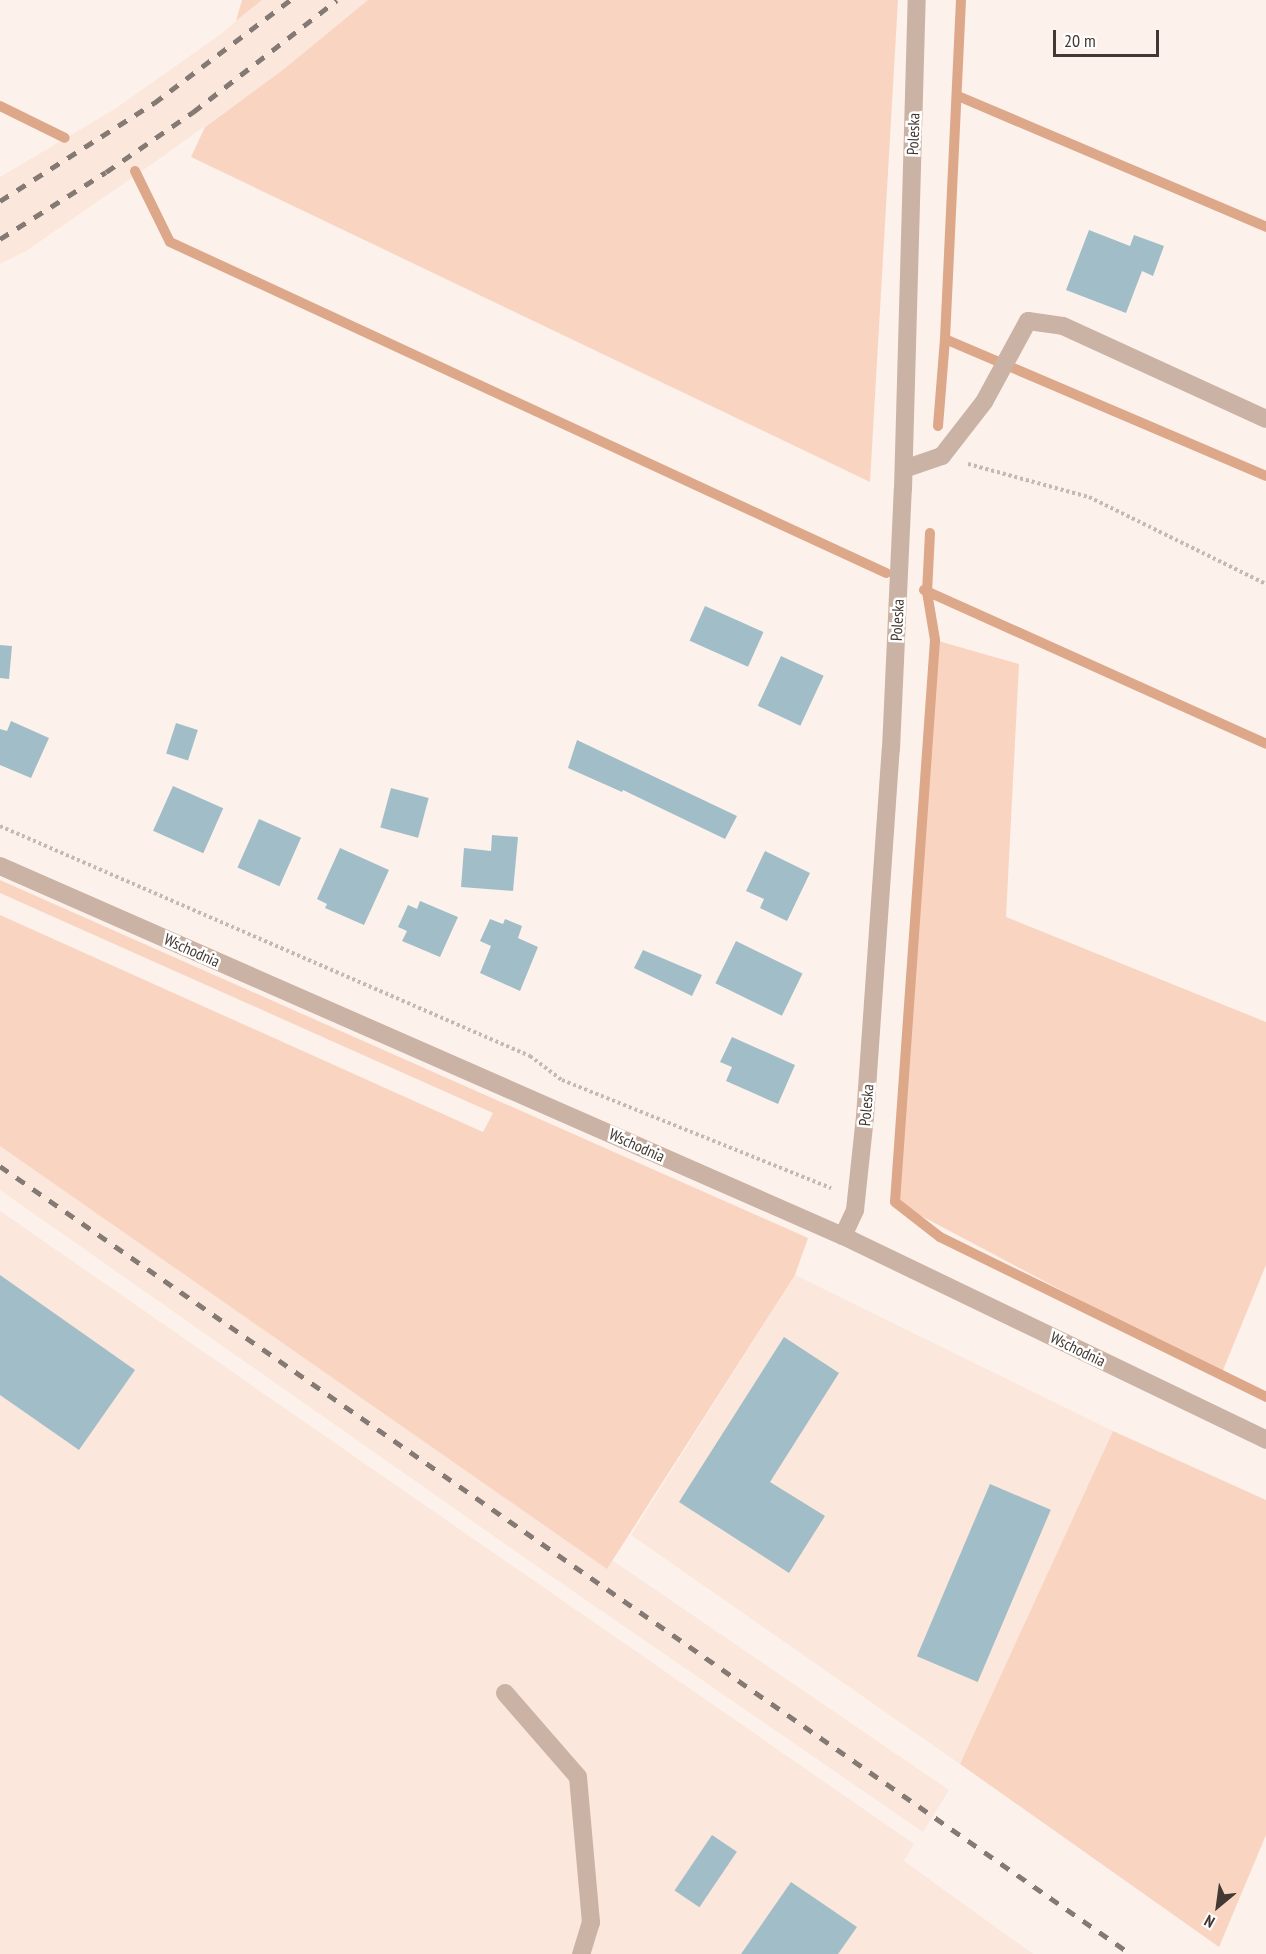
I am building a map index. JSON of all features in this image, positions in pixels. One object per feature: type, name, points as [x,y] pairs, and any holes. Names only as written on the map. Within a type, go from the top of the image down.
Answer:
[{"type":"street","name":"Poleska","points":[[843,1236],[855,1210],[865,1118],[890,761],[904,469],[917,0]]},
{"type":"street","points":[[904,469],[942,456],[984,402],[1028,321],[1062,326],[1266,419]]},
{"type":"street","name":"Wschodnia","points":[[0,866],[843,1236],[1266,1440]]},
{"type":"street","points":[[506,1693],[578,1776],[591,1922],[580,1954]]},
{"type":"path","points":[[942,456],[1089,497],[1266,584]]},
{"type":"path","points":[[0,826],[530,1056],[562,1080],[856,1198]]},
{"type":"shaded area","points":[[242,0],[262,0],[236,21]]},
{"type":"shaded area","points":[[262,0],[368,0],[284,69],[159,159],[26,251],[0,264],[0,177],[115,109],[218,36]]},
{"type":"shaded area","points":[[368,0],[898,0],[870,482],[191,157],[205,127],[284,69]]},
{"type":"shaded area","points":[[935,640],[1019,664],[1006,917],[1266,1022],[1266,1265],[1221,1375],[895,1202]]},
{"type":"shaded area","points":[[0,880],[808,1238],[795,1275],[607,1569],[0,1146],[0,915],[483,1132],[493,1113],[0,893]]},
{"type":"shaded area","points":[[0,1143],[949,1790],[923,1832],[538,1567],[0,1190]]},
{"type":"shaded area","points":[[0,1211],[914,1844],[904,1861],[1033,1954],[0,1954]]},
{"type":"shaded area","points":[[795,1275],[1113,1431],[960,1764],[631,1535]]},
{"type":"shaded area","points":[[1113,1431],[1266,1500],[1266,1835],[1219,1947],[960,1764]]},
{"type":"building","points":[[1089,230],[1130,246],[1134,235],[1164,246],[1153,276],[1142,271],[1126,313],[1066,290]]},
{"type":"building","points":[[705,606],[763,632],[748,667],[690,641]]},
{"type":"building","points":[[0,645],[12,646],[9,679],[0,678]]},
{"type":"building","points":[[781,656],[824,676],[800,726],[758,706]]},
{"type":"building","points":[[11,721],[49,738],[31,778],[0,765],[0,729],[7,731]]},
{"type":"building","points":[[176,723],[198,730],[188,761],[166,753]]},
{"type":"building","points":[[577,740],[737,816],[725,839],[623,790],[622,792],[568,768]]},
{"type":"building","points":[[173,786],[223,808],[203,853],[153,831]]},
{"type":"building","points":[[391,788],[429,798],[418,838],[380,828]]},
{"type":"building","points":[[259,819],[301,838],[279,886],[237,867]]},
{"type":"building","points":[[492,835],[518,837],[513,891],[461,887],[464,848],[491,851]]},
{"type":"building","points":[[340,848],[389,870],[364,925],[325,908],[327,904],[317,899]]},
{"type":"building","points":[[765,851],[810,873],[787,921],[760,908],[764,899],[746,891]]},
{"type":"building","points":[[420,901],[458,917],[440,957],[402,941],[407,931],[398,927],[408,905],[417,909]]},
{"type":"building","points":[[490,919],[503,924],[505,919],[522,926],[518,938],[538,947],[520,991],[480,973],[491,946],[480,941]]},
{"type":"building","points":[[736,941],[803,973],[782,1016],[715,983]]},
{"type":"building","points":[[643,950],[702,975],[692,996],[634,968]]},
{"type":"building","points":[[732,1037],[795,1065],[778,1104],[726,1081],[732,1067],[720,1062]]},
{"type":"building","points":[[0,1275],[135,1370],[79,1450],[0,1395]]},
{"type":"building","points":[[784,1337],[839,1373],[770,1482],[825,1516],[789,1573],[679,1502]]},
{"type":"building","points":[[990,1484],[1051,1510],[978,1682],[917,1656]]},
{"type":"building","points":[[712,1835],[737,1852],[699,1907],[675,1891]]},
{"type":"building","points":[[791,1882],[857,1927],[838,1954],[741,1954]]},
{"type":"waterway","points":[[938,426],[945,339],[961,0]]},
{"type":"waterway","points":[[958,96],[1266,227]]},
{"type":"waterway","points":[[0,106],[65,138]]},
{"type":"waterway","points":[[135,171],[170,242],[886,573]]},
{"type":"waterway","points":[[945,339],[1266,476]]},
{"type":"waterway","points":[[930,533],[927,592],[935,640],[895,1202],[940,1237],[1266,1397]]},
{"type":"waterway","points":[[924,590],[1266,744]]},
{"type":"railway","points":[[0,201],[154,103],[290,0]]},
{"type":"railway","points":[[0,239],[106,172],[193,112],[337,0]]},
{"type":"railway","points":[[0,1166],[1131,1954]]}]
